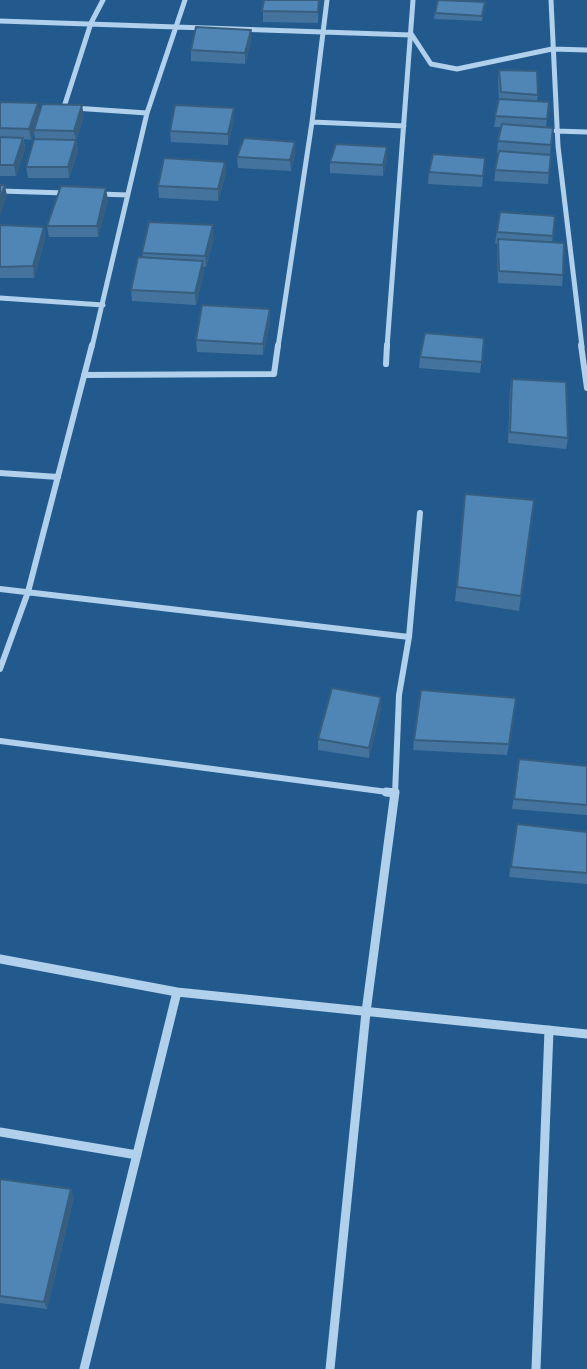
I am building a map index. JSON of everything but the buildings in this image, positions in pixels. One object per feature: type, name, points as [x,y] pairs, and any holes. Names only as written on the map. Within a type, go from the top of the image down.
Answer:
[{"type":"street","points":[[64,107],[91,23],[103,0]]},
{"type":"street","points":[[0,669],[27,592],[58,477],[103,304],[147,113],[174,26],[185,0]]},
{"type":"street","points":[[84,375],[274,374],[313,122],[327,0]]},
{"type":"street","points":[[386,364],[413,0]]},
{"type":"street","points":[[551,0],[556,131],[587,388]]},
{"type":"street","points":[[0,21],[411,35]]},
{"type":"street","points":[[411,35],[431,64],[457,69],[552,49],[587,50]]},
{"type":"street","points":[[51,106],[147,113]]},
{"type":"street","points":[[313,122],[404,126]]},
{"type":"street","points":[[556,131],[587,132]]},
{"type":"street","points":[[0,191],[76,193]]},
{"type":"street","points":[[89,194],[128,195]]},
{"type":"street","points":[[0,298],[103,304]]},
{"type":"street","points":[[0,473],[58,477]]},
{"type":"street","points":[[330,1369],[366,1012],[395,793],[399,695],[409,637],[420,513]]},
{"type":"street","points":[[0,589],[409,637]]},
{"type":"street","points":[[0,741],[395,793]]},
{"type":"street","points":[[0,959],[177,992],[587,1034]]},
{"type":"street","points":[[84,1369],[177,992]]},
{"type":"street","points":[[536,1369],[549,1030]]},
{"type":"street","points":[[0,1132],[137,1155]]}]
